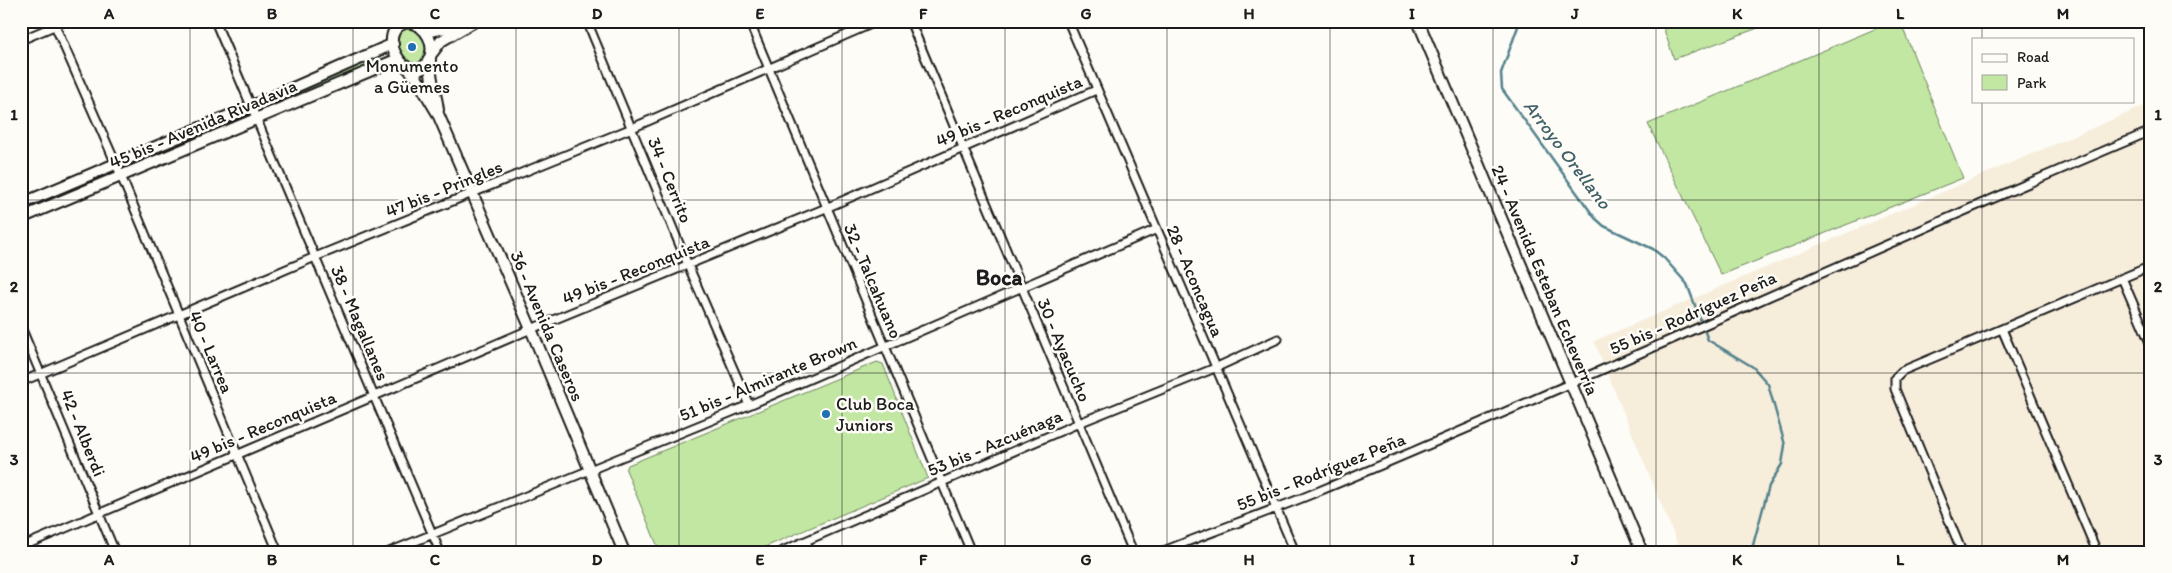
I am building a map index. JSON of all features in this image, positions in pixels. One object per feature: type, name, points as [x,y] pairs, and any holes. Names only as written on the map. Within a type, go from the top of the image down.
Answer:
[{"type":"main road","points":[[392,21],[394,32],[393,44],[398,59],[408,68],[421,69],[426,65],[431,54],[441,41],[475,21]]},
{"type":"main road","points":[[394,32],[397,27],[408,22],[438,30],[469,21]]},
{"type":"main road","name":"24 - Avenida Esteban Echeverría","points":[[1418,21],[1642,552]]},
{"type":"main road","points":[[420,26],[432,44],[431,54]]},
{"type":"main road","name":"45 bis - Avenida Rivadavia","points":[[21,204],[393,44]]},
{"type":"main road","name":"36 - Avenida Caseros","points":[[431,54],[431,78],[437,99],[438,114]]},
{"type":"main road","name":"45 bis - Avenida Rivadavia","points":[[21,218],[398,59]]},
{"type":"main road","name":"36 - Avenida Caseros","points":[[408,68],[416,77],[438,114],[531,329],[624,552]]},
{"type":"street","points":[[21,40],[54,24],[66,21]]},
{"type":"street","name":"38 - Magallanes","points":[[215,21],[440,552]]},
{"type":"street","name":"34 - Cerrito","points":[[587,21],[688,265],[749,404]]},
{"type":"street","name":"32 - Talcahuano","points":[[748,21],[972,552]]},
{"type":"street","name":"47 bis - Pringles","points":[[21,382],[316,257],[632,128],[878,21]]},
{"type":"street","name":"30 - Ayacucho","points":[[910,21],[1133,552]]},
{"type":"street","name":"28 - Aconcagua","points":[[1068,21],[1295,552]]},
{"type":"street","name":"40 - Larrea","points":[[54,24],[116,164],[278,552]]},
{"type":"street","name":"49 bis - Reconquista","points":[[21,547],[531,329],[826,208],[1096,90]]},
{"type":"street","name":"55 bis - Rodríguez Peña","points":[[1161,552],[1318,491],[1570,384],[1709,321],[2151,130]]},
{"type":"street","name":"51 bis - Almirante Brown","points":[[389,552],[749,404],[1157,229]]},
{"type":"street","points":[[1962,552],[1896,389],[1895,378],[1902,371],[2151,266]]},
{"type":"street","points":[[2122,278],[2151,345]]},
{"type":"street","name":"42 - Alberdi","points":[[21,327],[116,552]]},
{"type":"street","points":[[2002,329],[2097,552]]},
{"type":"street","name":"53 bis - Azcuénaga","points":[[780,552],[1215,368],[1278,339]]},
{"type":"street","points":[[806,541],[810,552]]},
{"type":"shaded area","points":[[2151,103],[2151,552],[1681,552],[1594,341]]},
{"type":"green space","points":[[1661,21],[1777,21],[1674,59]]},
{"type":"green space","points":[[1894,21],[1900,21],[1963,178],[1721,275],[1648,124]]},
{"type":"green space","points":[[406,29],[416,31],[424,40],[425,54],[418,65],[409,64],[401,57],[399,52],[399,36]]},
{"type":"green space","points":[[379,57],[381,60],[268,108],[266,105]]},
{"type":"green space","points":[[242,116],[243,119],[130,167],[128,164]]},
{"type":"green space","points":[[104,174],[106,177],[21,213],[21,209]]},
{"type":"green space","name":"Club Boca Juniors","points":[[877,362],[883,364],[928,478],[753,552],[660,552],[626,470],[628,465]]},
{"type":"waterway","name":"Arroyo Orellano","points":[[1520,21],[1501,73],[1502,89],[1595,218],[1604,226],[1653,249],[1664,258],[1687,284],[1708,340],[1753,367],[1768,384],[1785,445],[1782,464],[1769,486],[1753,545],[1754,552]]},
{"type":"place","name":"Monumento a Güemes","points":[[412,47]]},
{"type":"place","name":"Club Boca Juniors","points":[[826,414]]},
{"type":"district","name":"Boca","points":[[999,277]]}]
